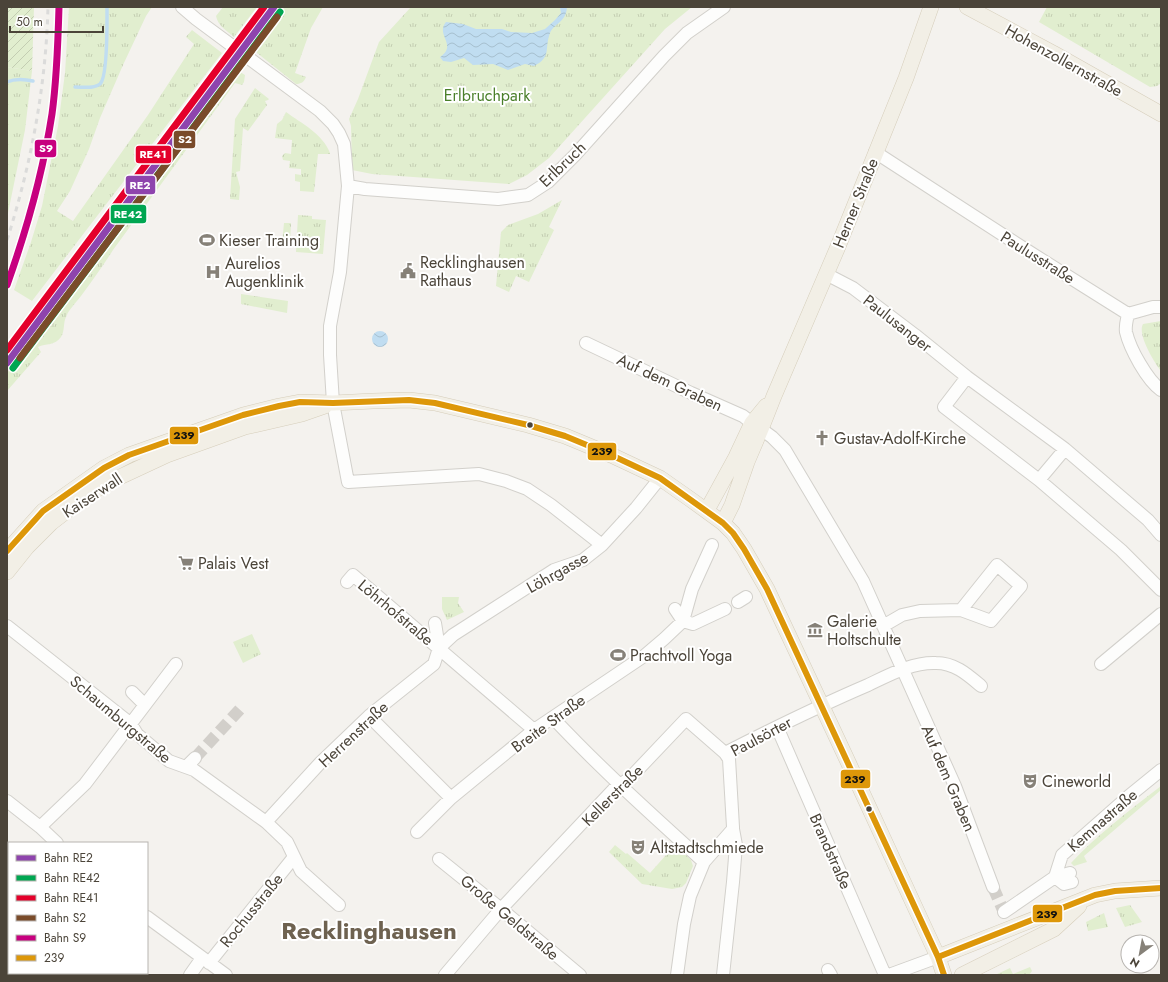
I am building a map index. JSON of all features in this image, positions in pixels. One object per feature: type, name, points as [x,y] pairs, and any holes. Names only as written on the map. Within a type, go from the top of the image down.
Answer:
[{"type":"main road","name":"Herner Straße","points":[[707,510],[736,457],[757,426],[774,396],[837,249],[906,78],[931,7]]},
{"type":"main road","name":"Hohenzollernstraße","points":[[967,7],[1054,53],[1161,113]]},
{"type":"main road","name":"Kaiserwall","points":[[7,552],[43,511],[104,468],[128,456],[243,415],[300,402],[333,403],[409,400],[436,403],[528,424],[565,436],[611,455],[660,478],[707,510],[733,533],[754,565],[767,589],[822,706],[938,957],[944,975]]},
{"type":"main road","name":"Kaiserwall","points":[[7,572],[27,547],[51,522],[86,496],[109,482],[167,455],[245,427],[302,414],[333,403]]},
{"type":"main road","name":"Herner Straße","points":[[722,523],[732,505],[747,462],[757,426]]},
{"type":"main road","points":[[938,957],[1095,896],[1115,891],[1161,888]]},
{"type":"main road","points":[[962,975],[1054,929],[1086,900]]},
{"type":"street","points":[[182,7],[320,111],[333,124],[344,144],[348,186],[340,272],[330,326],[330,355],[333,403],[348,482],[479,474],[506,480],[527,489],[551,504],[602,545]]},
{"type":"street","name":"Erlbruch","points":[[348,186],[365,189],[498,199],[528,194],[548,182],[575,155],[654,67],[687,33],[724,7]]},
{"type":"street","name":"Paulusstraße","points":[[875,152],[1128,314]]},
{"type":"street","name":"Paulusanger","points":[[826,274],[853,288],[915,334],[967,377],[1065,449],[1148,520],[1161,535]]},
{"type":"street","points":[[1161,307],[1153,307],[1128,314],[1126,332],[1142,369],[1161,390]]},
{"type":"street","name":"Auf dem Graben","points":[[586,343],[743,416],[772,437],[785,450],[863,581],[955,786],[993,888]]},
{"type":"street","points":[[967,377],[944,407],[1039,480],[1121,550],[1161,590]]},
{"type":"street","points":[[1039,480],[1065,449]]},
{"type":"street","name":"Löhrgasse","points":[[439,648],[453,635],[554,570],[583,560],[602,545],[636,508],[660,478]]},
{"type":"street","name":"Breite Straße","points":[[417,832],[451,798],[534,730],[644,656],[664,639],[683,620],[692,589],[712,545]]},
{"type":"street","points":[[883,626],[902,614],[920,611],[961,610],[991,621],[1021,586],[997,565],[961,610]]},
{"type":"street","name":"Löhrhofstraße","points":[[350,578],[439,648],[534,730]]},
{"type":"street","points":[[675,609],[683,620],[693,624],[723,613]]},
{"type":"street","points":[[1101,664],[1161,614]]},
{"type":"street","name":"Löhrhofstraße","points":[[435,623],[439,648]]},
{"type":"street","name":"Schaumburgstraße","points":[[7,626],[131,724],[137,734],[169,762],[194,770],[266,822],[287,842],[301,871],[339,905]]},
{"type":"street","name":"Herrenstraße","points":[[266,822],[321,762],[368,716],[434,664],[439,648]]},
{"type":"street","points":[[822,706],[921,663],[938,663],[961,669],[981,686]]},
{"type":"street","points":[[40,827],[85,784],[176,664]]},
{"type":"street","points":[[132,692],[145,705]]},
{"type":"street","name":"Paulsörter","points":[[723,975],[736,845],[733,829],[729,759],[725,753],[822,706]]},
{"type":"street","points":[[368,716],[451,798]]},
{"type":"street","points":[[553,718],[579,745],[704,862]]},
{"type":"street","name":"Kellerstraße","points":[[446,975],[501,909],[613,790],[630,778],[686,719],[725,753]]},
{"type":"street","name":"Brandstraße","points":[[777,727],[886,975]]},
{"type":"street","points":[[186,767],[195,758]]},
{"type":"street","name":"Kemnastraße","points":[[1055,877],[1062,855],[1161,770]]},
{"type":"street","points":[[7,801],[40,827],[56,842]]},
{"type":"street","points":[[677,975],[680,962],[684,924],[690,896],[704,862],[733,829]]},
{"type":"street","name":"Rochusstraße","points":[[190,975],[205,961],[294,856]]},
{"type":"street","name":"Große Geldstraße","points":[[439,859],[580,975]]},
{"type":"street","name":"Kemnastraße","points":[[1011,929],[1003,911],[1055,877],[1071,877]]},
{"type":"street","points":[[148,918],[226,975]]},
{"type":"street","points":[[889,975],[938,957]]},
{"type":"green space","points":[[7,7],[34,7],[32,71],[7,67]]},
{"type":"green space","points":[[69,7],[152,7],[146,16],[123,65],[100,118],[89,149],[70,191],[57,211],[73,221],[148,115],[194,44],[186,37],[192,30],[222,53],[32,301],[14,290],[42,206],[58,126],[65,73]]},
{"type":"green space","points":[[223,7],[257,7],[234,37],[223,28],[217,20],[216,16]]},
{"type":"green space","points":[[281,7],[323,7],[311,28],[295,73],[306,77],[299,84],[296,84],[251,48]]},
{"type":"green space","name":"Erlbruchpark","points":[[411,7],[692,7],[665,29],[549,158],[527,175],[509,184],[372,174],[352,170],[351,126],[349,119],[379,42]]},
{"type":"green space","points":[[1047,7],[1161,7],[1161,83],[1157,86],[1150,87],[1039,22]]},
{"type":"green space","points":[[238,65],[242,69],[240,72],[245,75],[242,85],[235,83],[67,314],[63,332],[59,340],[38,347],[41,352],[7,391],[7,373]]},
{"type":"green space","points":[[7,67],[32,71],[25,130],[7,218]]},
{"type":"green space","points":[[255,88],[269,99],[265,101],[267,105],[248,131],[243,128],[240,171],[236,172],[240,187],[239,200],[230,199],[235,119]]},
{"type":"green space","points":[[286,112],[317,135],[327,146],[330,153],[318,154],[314,192],[300,191],[300,182],[295,181],[295,174],[301,175],[301,169],[289,168],[290,161],[283,160],[282,156],[285,153],[291,154],[292,140],[275,138],[277,124],[282,120]]},
{"type":"green space","points":[[562,200],[549,227],[554,230],[529,282],[516,276],[509,292],[496,286],[501,232],[508,225],[538,214]]},
{"type":"green space","points":[[298,215],[312,216],[312,219],[326,220],[323,254],[296,252]]},
{"type":"green space","points":[[284,223],[291,223],[290,243],[282,243]]},
{"type":"green space","points":[[241,294],[288,301],[287,313],[241,304]]},
{"type":"green space","points":[[1161,321],[1161,371],[1147,348],[1142,334],[1142,329],[1143,324]]},
{"type":"green space","points":[[442,597],[459,597],[458,603],[464,612],[447,620],[442,609]]},
{"type":"green space","points":[[252,634],[261,654],[243,663],[233,642]]},
{"type":"green space","points":[[1161,786],[1161,790],[1084,856],[1087,862],[1074,866],[1071,863],[1103,832]]},
{"type":"green space","points":[[615,845],[626,854],[627,853],[650,873],[675,845],[691,860],[693,866],[686,883],[682,887],[672,889],[642,884],[609,852]]},
{"type":"green space","points":[[1130,905],[1142,922],[1125,927],[1116,908]]},
{"type":"green space","points":[[1104,913],[1108,927],[1088,931],[1086,922]]},
{"type":"green space","points":[[1030,967],[1032,971],[1029,975],[995,975],[1010,968],[1013,974]]},
{"type":"water","points":[[560,7],[567,7],[566,12],[562,20],[550,33],[545,56],[540,63],[534,66],[525,64],[508,70],[493,64],[473,65],[464,58],[451,62],[443,61],[440,57],[445,53],[447,48],[443,31],[443,27],[446,22],[463,24],[476,29],[502,29],[511,32],[532,33],[545,29],[555,20],[561,13]]},
{"type":"water","points":[[380,331],[387,336],[388,339],[383,346],[380,347],[373,342],[372,339],[377,332]]},
{"type":"waterway","points":[[75,87],[95,87],[98,86],[103,79],[106,60],[107,7]]},
{"type":"waterway","points":[[7,82],[20,79],[33,81]]},
{"type":"tunnel","points":[[195,758],[242,707]]},
{"type":"tunnel","points":[[993,887],[1003,910]]},
{"type":"railway","points":[[7,240],[16,212],[36,125],[47,37],[48,7]]},
{"type":"rail line","name":"S9","points":[[7,285],[34,200],[48,136],[55,87],[59,7]]},
{"type":"rail line","name":"RE41","points":[[7,350],[264,7]]},
{"type":"rail line","name":"RE2","points":[[7,363],[274,7]]},
{"type":"rail line","name":"RE42","points":[[13,368],[280,12]]},
{"type":"rail line","name":"S2","points":[[20,358],[277,17]]},
{"type":"transit line","name":"239","points":[[7,551],[43,511],[104,468],[129,455],[243,415],[300,402],[333,403],[409,400],[435,403],[528,425],[565,436],[611,455],[660,478],[723,523],[733,533],[744,549],[767,589],[938,957],[944,975]]},
{"type":"transit line","name":"239","points":[[938,957],[1095,895],[1115,891],[1161,888]]},
{"type":"place","name":"Kieser Training","points":[[207,240]]},
{"type":"place","name":"Recklinghausen Rathaus","points":[[408,271]]},
{"type":"place","name":"Aurelios Augenklinik","points":[[213,272]]},
{"type":"place","name":"Gustav-Adolf-Kirche","points":[[822,438]]},
{"type":"place","name":"Palais Vest","points":[[186,563]]},
{"type":"place","name":"Galerie Holtschulte","points":[[815,630]]},
{"type":"place","name":"Prachtvoll Yoga","points":[[618,655]]},
{"type":"place","name":"Cineworld","points":[[1030,781]]},
{"type":"place","name":"Altstadtschmiede","points":[[638,847]]},
{"type":"district","name":"Recklinghausen","points":[[369,931]]}]
